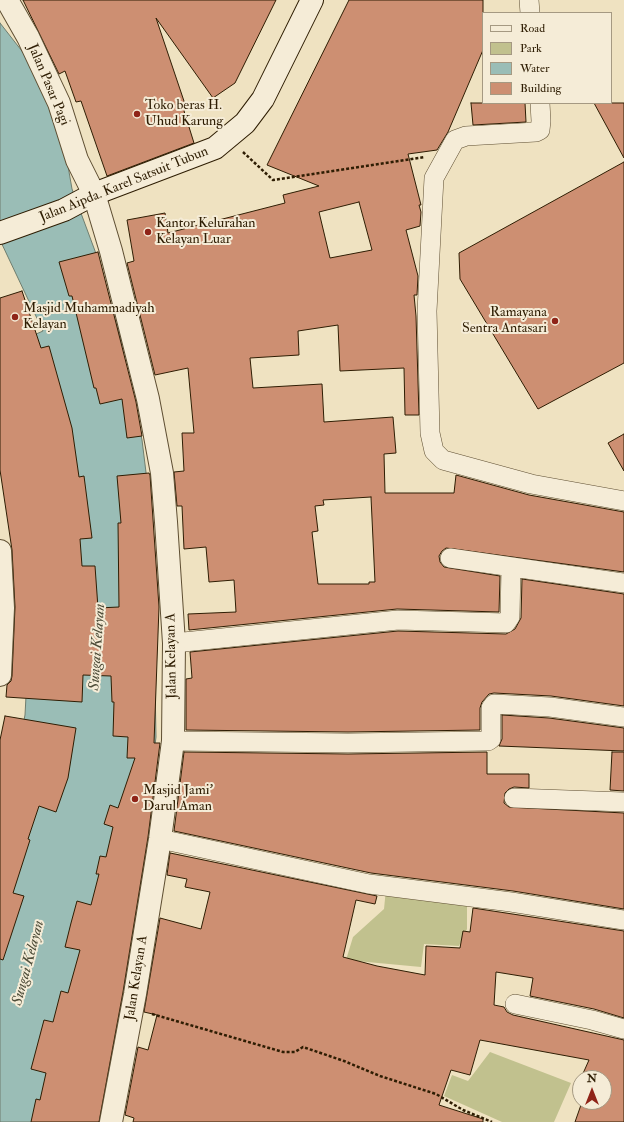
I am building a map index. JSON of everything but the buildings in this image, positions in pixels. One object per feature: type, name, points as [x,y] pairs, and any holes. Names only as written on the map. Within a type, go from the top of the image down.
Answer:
[{"type":"street","name":"Jalan Pasar Pagi","points":[[7,0],[28,37],[59,103],[77,160],[94,194]]},
{"type":"street","name":"Jalan Aipda. Karel Satsuit Tubun","points":[[0,233],[64,210],[94,194],[215,148],[245,123],[263,99],[312,0]]},
{"type":"street","points":[[529,0],[530,12]]},
{"type":"street","points":[[540,104],[542,121],[540,130],[536,132],[466,136],[455,140],[434,178],[427,311],[430,433],[434,452],[443,460],[531,484],[624,501]]},
{"type":"street","name":"Jalan Kelayan A","points":[[94,194],[111,251],[150,406],[162,473],[174,643],[173,741],[160,839],[132,1009],[111,1122]]},
{"type":"street","points":[[0,551],[3,608],[0,675]]},
{"type":"street","points":[[450,558],[624,583]]},
{"type":"street","points":[[174,643],[398,620],[506,623],[510,617],[511,567]]},
{"type":"street","points":[[173,741],[348,743],[488,742],[491,739],[491,708],[494,704],[550,707],[624,717]]},
{"type":"street","points":[[514,798],[624,802]]},
{"type":"street","points":[[160,839],[369,884],[511,902],[624,920]]},
{"type":"street","points":[[515,1004],[592,1020],[624,1029]]},
{"type":"path","points":[[228,138],[273,180],[448,154]]},
{"type":"path","points":[[132,1009],[283,1052],[294,1052],[303,1047],[344,1061],[380,1076],[436,1094],[463,1110],[492,1122]]},
{"type":"green space","points":[[386,889],[467,902],[467,929],[459,946],[424,944],[421,967],[346,960],[353,937],[384,909]]},
{"type":"green space","points":[[490,1052],[571,1083],[554,1122],[502,1122],[444,1096],[452,1075],[468,1081]]},
{"type":"water","name":"Sungai Kelayan","points":[[0,23],[25,55],[64,143],[72,189],[98,259],[120,337],[142,440],[152,521],[156,737],[151,778],[89,1122],[0,1122],[0,836],[25,715],[33,565],[0,350],[43,331],[0,240]]},
{"type":"place","name":"Toko beras H. Uhud Karung","points":[[137,114]]},
{"type":"place","name":"Kantor Kelurahan Kelayan Luar","points":[[148,232]]},
{"type":"place","name":"Masjid Muhammadiyah Kelayan","points":[[15,317]]},
{"type":"place","name":"Ramayana Sentra Antasari","points":[[555,321]]},
{"type":"place","name":"Masjid Jami' Darul Aman","points":[[135,799]]}]
